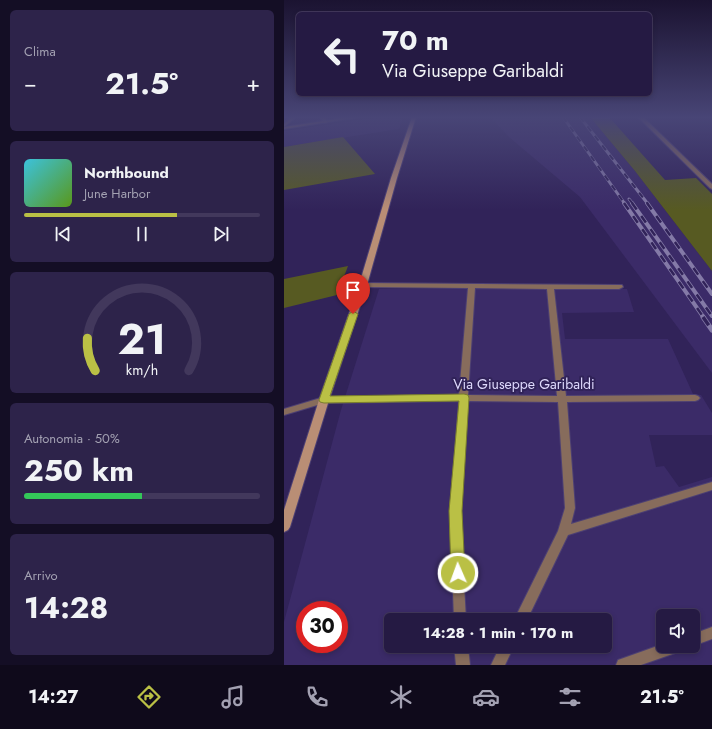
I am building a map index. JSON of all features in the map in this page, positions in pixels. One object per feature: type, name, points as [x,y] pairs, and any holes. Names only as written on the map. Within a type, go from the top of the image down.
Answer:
[{"type":"main road","points":[[284,527],[324,400],[363,285],[404,148]]},
{"type":"street","points":[[672,148],[712,187]]},
{"type":"street","points":[[363,285],[619,287]]},
{"type":"street","points":[[460,613],[455,511],[472,286]]},
{"type":"street","points":[[523,613],[564,531],[570,508],[562,399],[550,287]]},
{"type":"street","name":"Via Giuseppe Garibaldi","points":[[284,412],[324,400],[464,398],[695,398]]},
{"type":"street","points":[[564,531],[712,486]]},
{"type":"street","points":[[700,637],[712,633]]},
{"type":"street","points":[[462,653],[463,665]]},
{"type":"street","points":[[498,665],[504,653]]},
{"type":"street","points":[[623,665],[656,653]]},
{"type":"shaded area","points":[[522,148],[616,148],[712,271],[712,373],[580,197]]},
{"type":"shaded area","points":[[379,289],[627,289],[634,312],[562,313],[565,339],[668,339],[693,394],[701,395],[712,413],[712,435],[649,435],[656,467],[664,466],[679,487],[712,477],[712,665],[284,665],[284,622],[341,410]]},
{"type":"green space","points":[[284,148],[353,148],[375,174],[284,190]]},
{"type":"green space","points":[[616,148],[637,148],[665,180],[696,178],[712,194],[712,271]]},
{"type":"green space","points":[[348,266],[337,295],[284,308],[284,279]]},
{"type":"railway","points":[[585,148],[625,204]]},
{"type":"railway","points":[[604,148],[648,204]]},
{"type":"railway","points":[[629,199],[633,204]]},
{"type":"railway","points":[[624,203],[704,318]]},
{"type":"railway","points":[[632,203],[712,316]]},
{"type":"railway","points":[[647,203],[712,294]]},
{"type":"railway","points":[[703,317],[712,330]]},
{"type":"route","points":[[353,314],[324,400],[464,398],[455,511],[458,573]]}]
